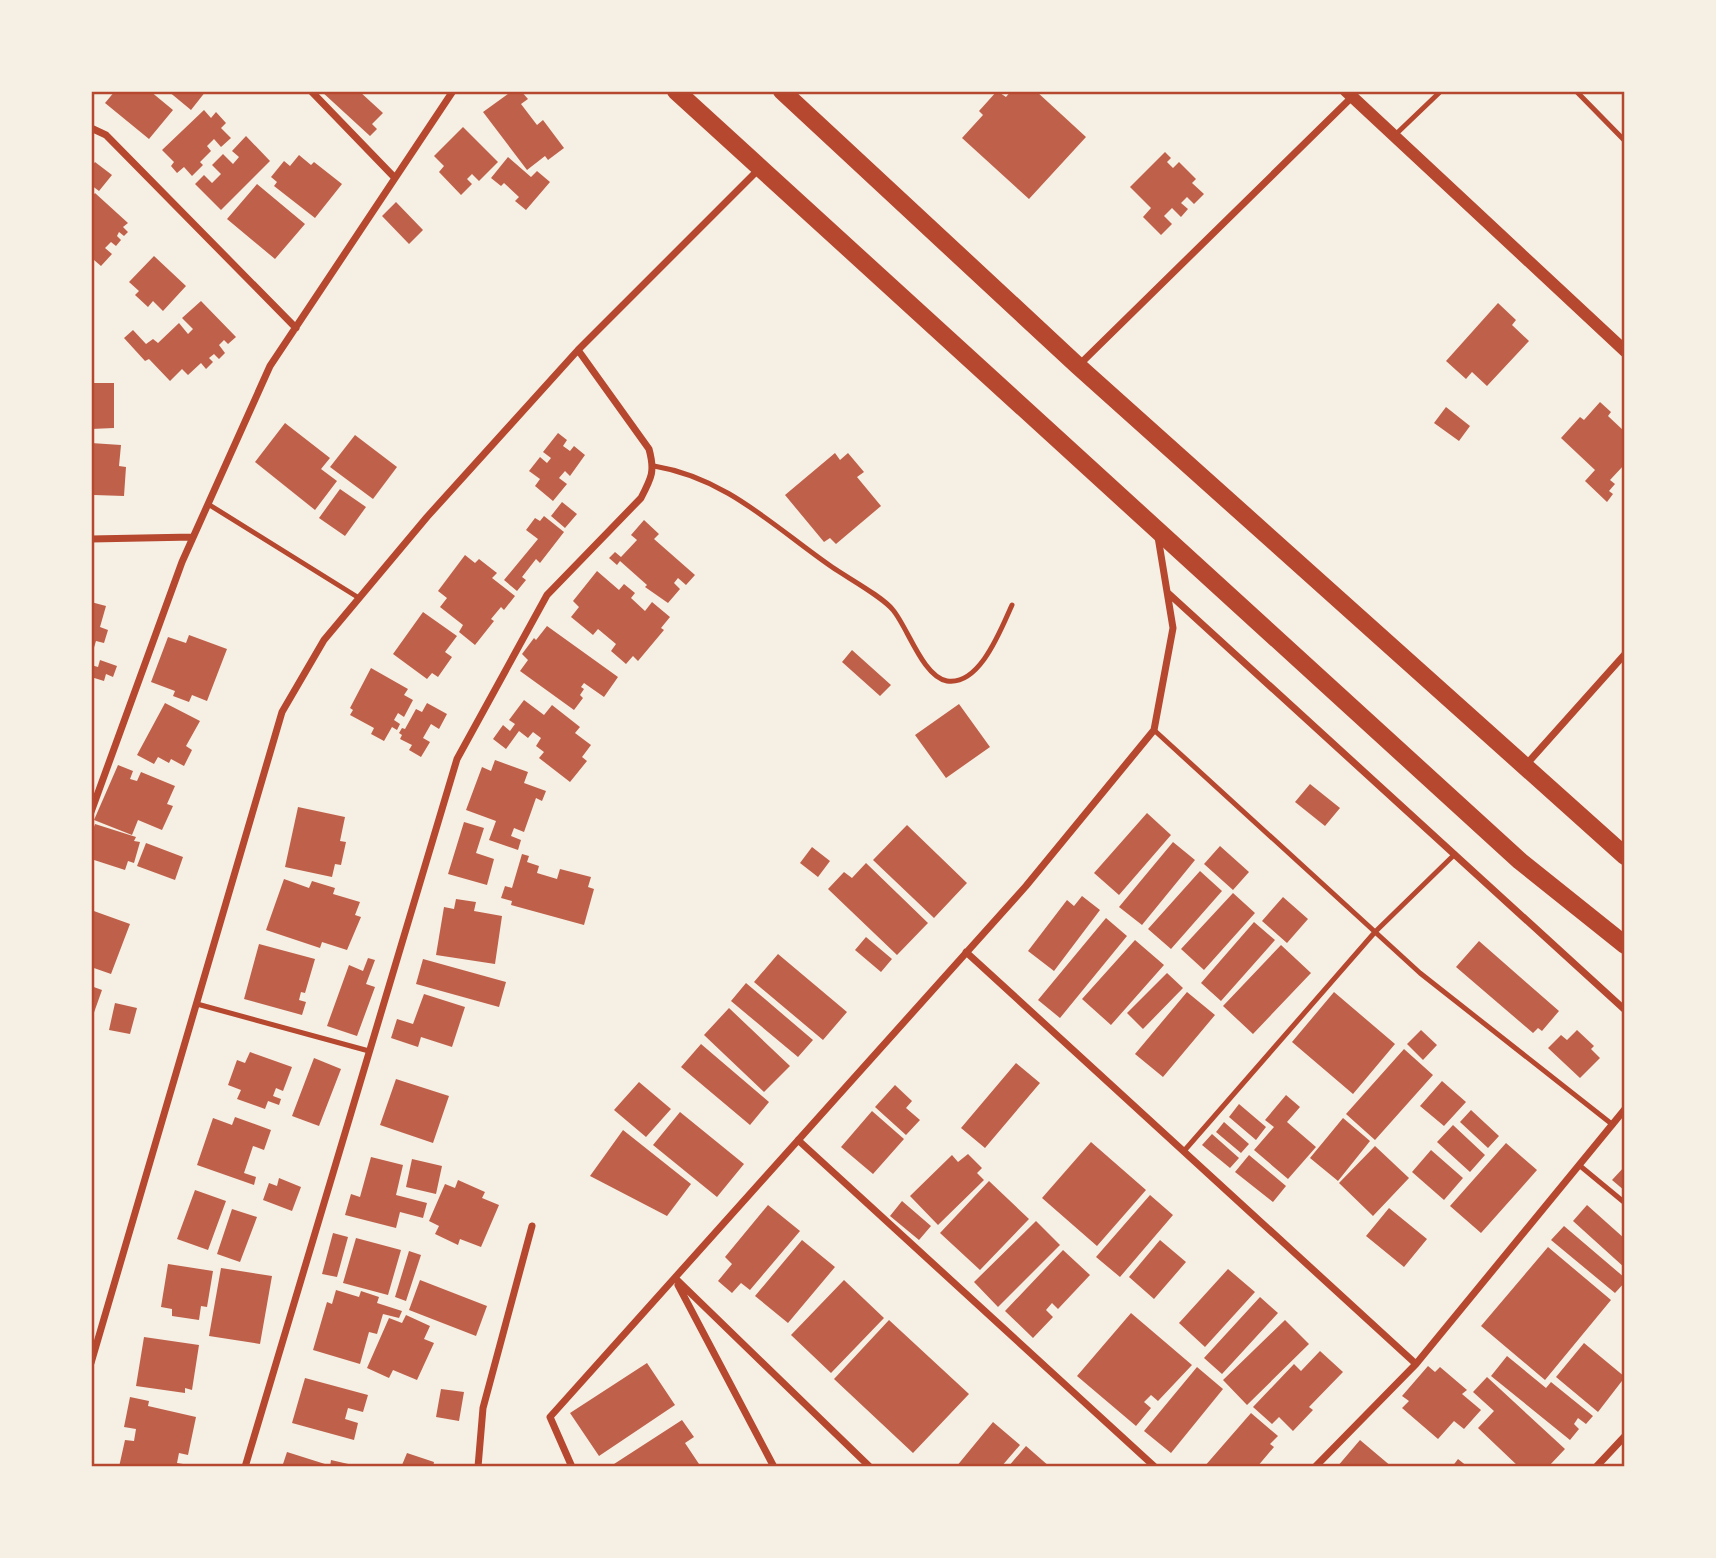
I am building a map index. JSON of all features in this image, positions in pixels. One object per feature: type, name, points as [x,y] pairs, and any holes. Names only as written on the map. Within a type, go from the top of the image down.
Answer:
[{"type":"main road","points":[[676,91],[1520,861],[1625,945]]},
{"type":"main road","points":[[782,91],[1078,366],[1625,856]]},
{"type":"street","points":[[312,91],[395,178]]},
{"type":"street","points":[[91,812],[182,562],[271,366],[453,91]]},
{"type":"street","points":[[1078,366],[1349,94],[1625,351]]},
{"type":"street","points":[[91,128],[106,135],[296,328]]},
{"type":"street","points":[[91,1363],[282,712],[324,640],[427,517],[578,350],[761,167]]},
{"type":"street","points":[[244,1467],[457,759],[547,595],[641,498],[654,466],[649,449],[578,350]]},
{"type":"street","points":[[572,1467],[550,1417],[1026,886],[1154,730],[1173,628],[1157,529]]},
{"type":"street","points":[[91,539],[193,537]]},
{"type":"street","points":[[1168,593],[1625,1010]]},
{"type":"street","points":[[1525,766],[1625,654]]},
{"type":"street","points":[[966,952],[1416,1364]]},
{"type":"street","points":[[1315,1467],[1416,1364],[1625,1110]]},
{"type":"street","points":[[798,1140],[1154,1467]]},
{"type":"street","points":[[478,1467],[482,1408],[533,1226]]},
{"type":"street","points":[[675,1278],[774,1467]]},
{"type":"street","points":[[675,1278],[870,1467]]},
{"type":"street","points":[[1596,1467],[1625,1436]]},
{"type":"lane","points":[[1394,136],[1441,91]]},
{"type":"lane","points":[[1576,91],[1625,141]]},
{"type":"lane","points":[[654,466],[682,471],[737,497],[892,609],[928,669],[940,678],[958,680],[968,676],[992,649],[1012,605]]},
{"type":"lane","points":[[208,504],[359,598]]},
{"type":"lane","points":[[1154,730],[1420,973],[1613,1125]]},
{"type":"lane","points":[[1184,1151],[1375,932],[1455,855]]},
{"type":"lane","points":[[197,1004],[369,1051]]},
{"type":"lane","points":[[1579,1165],[1625,1203]]},
{"type":"building","points":[[115,91],[150,91],[173,110],[149,139],[105,103]]},
{"type":"building","points":[[168,91],[206,91],[191,110]]},
{"type":"building","points":[[321,91],[359,91],[383,113],[372,124],[377,129],[370,136]]},
{"type":"building","points":[[512,91],[521,91],[528,99],[521,104],[537,125],[543,120],[564,148],[548,160],[545,156],[527,170],[483,112]]},
{"type":"building","points":[[997,91],[1006,97],[1011,91],[1036,91],[1086,137],[1029,199],[962,138],[983,115],[979,111]]},
{"type":"building","points":[[204,110],[211,118],[216,112],[226,123],[221,128],[231,138],[221,147],[214,139],[207,146],[211,151],[200,162],[203,165],[192,176],[184,167],[177,173],[171,166],[174,162],[162,150]]},
{"type":"building","points":[[463,127],[498,162],[479,181],[472,174],[467,179],[472,184],[461,195],[439,172],[444,166],[434,156]]},
{"type":"building","points":[[246,136],[270,161],[221,210],[195,184],[204,175],[212,183],[221,174],[212,165],[223,154],[233,164],[239,157],[232,151]]},
{"type":"building","points":[[1165,152],[1171,158],[1167,162],[1173,168],[1179,162],[1196,179],[1192,183],[1204,194],[1194,204],[1187,197],[1181,203],[1188,209],[1181,217],[1172,208],[1164,216],[1172,224],[1161,235],[1143,217],[1151,208],[1130,187]]},
{"type":"building","points":[[299,155],[311,165],[314,162],[342,184],[315,218],[274,186],[277,182],[271,177],[284,161],[290,166]]},
{"type":"building","points":[[508,157],[531,177],[537,171],[550,182],[526,210],[515,201],[519,197],[504,183],[501,186],[491,178]]},
{"type":"building","points":[[95,162],[112,175],[99,191],[91,185],[91,167]]},
{"type":"building","points":[[257,184],[305,224],[275,259],[227,219]]},
{"type":"building","points":[[95,193],[128,223],[123,227],[128,232],[124,236],[119,232],[117,236],[121,240],[116,246],[111,242],[105,248],[112,254],[101,266],[94,260],[91,264],[91,198]]},
{"type":"building","points":[[396,202],[423,230],[409,244],[382,216]]},
{"type":"building","points":[[154,256],[186,286],[163,311],[153,301],[148,307],[135,295],[139,291],[129,282]]},
{"type":"building","points":[[201,301],[236,337],[228,344],[224,340],[219,345],[225,353],[219,359],[214,354],[209,358],[213,362],[206,369],[201,363],[188,375],[182,369],[170,381],[149,359],[145,361],[124,338],[133,330],[146,344],[153,339],[158,343],[179,323],[188,334],[193,329],[182,318]]},
{"type":"building","points":[[1498,303],[1516,320],[1512,325],[1529,341],[1487,386],[1472,372],[1466,379],[1446,361]]},
{"type":"building","points":[[91,383],[114,383],[114,428],[91,429]]},
{"type":"building","points":[[1600,402],[1611,412],[1608,416],[1625,432],[1625,464],[1610,480],[1615,484],[1609,491],[1613,494],[1607,502],[1585,481],[1595,470],[1561,438],[1580,417],[1584,420]]},
{"type":"building","points":[[1446,407],[1470,426],[1459,441],[1434,423]]},
{"type":"building","points":[[285,423],[330,458],[321,469],[337,481],[315,510],[255,462]]},
{"type":"building","points":[[558,433],[567,440],[563,446],[570,451],[574,446],[585,455],[570,476],[565,471],[559,478],[567,484],[553,501],[535,486],[540,479],[529,471],[540,457],[547,463],[551,458],[543,452]]},
{"type":"building","points":[[355,435],[397,467],[373,499],[330,467]]},
{"type":"building","points":[[91,443],[121,445],[119,466],[126,467],[124,496],[94,495],[94,504],[91,503]]},
{"type":"building","points":[[835,453],[840,460],[848,453],[864,472],[857,477],[881,506],[836,544],[830,538],[824,542],[785,495]]},
{"type":"building","points":[[340,489],[366,507],[345,536],[319,518]]},
{"type":"building","points":[[562,502],[577,514],[565,528],[551,516]]},
{"type":"building","points":[[544,516],[564,532],[540,563],[536,559],[522,577],[526,580],[517,591],[504,580],[538,539],[526,530],[535,518],[540,521]]},
{"type":"building","points":[[644,520],[659,534],[654,539],[695,575],[686,585],[678,578],[674,583],[680,589],[668,603],[645,587],[647,585],[620,561],[617,565],[609,558],[615,552],[621,557],[637,540],[631,535]]},
{"type":"building","points":[[465,555],[475,563],[479,559],[497,573],[492,578],[515,596],[504,610],[501,607],[491,619],[494,621],[475,645],[459,632],[463,625],[440,607],[447,598],[438,591]]},
{"type":"building","points":[[597,571],[619,590],[624,584],[635,593],[631,598],[645,611],[652,602],[670,617],[661,628],[664,630],[638,661],[633,656],[626,664],[611,651],[616,644],[598,629],[593,635],[571,617],[579,607],[573,601]]},
{"type":"building","points":[[91,602],[106,606],[100,627],[108,630],[104,643],[96,641],[92,654]]},
{"type":"building","points":[[423,612],[457,636],[445,652],[452,657],[438,677],[432,673],[427,679],[393,654]]},
{"type":"building","points":[[547,626],[618,677],[604,697],[584,683],[580,695],[583,698],[574,710],[520,671],[528,660],[522,654]]},
{"type":"building","points":[[189,635],[227,649],[207,701],[192,695],[189,702],[173,696],[175,691],[151,682],[168,637],[186,643]]},
{"type":"building","points":[[852,650],[891,685],[880,696],[842,662]]},
{"type":"building","points":[[100,660],[117,666],[113,677],[106,674],[104,681],[91,677],[91,665],[98,667]]},
{"type":"building","points":[[371,668],[408,689],[404,695],[413,700],[404,717],[398,713],[394,720],[400,724],[397,730],[392,727],[384,741],[371,734],[374,728],[350,715],[353,710],[350,708]]},
{"type":"building","points":[[524,700],[544,715],[552,705],[580,727],[575,733],[591,745],[582,757],[587,761],[570,782],[539,758],[544,752],[536,746],[541,738],[533,732],[528,738],[519,731],[506,749],[493,739],[503,725],[510,731],[515,724],[509,720]]},
{"type":"building","points":[[165,703],[200,721],[186,746],[192,750],[184,766],[171,759],[169,763],[158,757],[154,764],[137,755]]},
{"type":"building","points":[[427,703],[447,714],[439,729],[431,724],[423,738],[430,742],[421,757],[409,750],[412,745],[400,739],[402,735],[399,733],[402,728],[405,729],[416,709],[422,712]]},
{"type":"building","points":[[959,704],[990,747],[946,778],[915,735]]},
{"type":"building","points":[[495,760],[528,772],[524,783],[546,791],[542,801],[536,798],[524,832],[514,828],[511,836],[521,840],[518,850],[489,840],[496,821],[466,810],[482,767],[491,771]]},
{"type":"building","points":[[118,765],[133,771],[130,779],[137,781],[141,772],[175,786],[167,804],[173,806],[162,830],[138,820],[132,835],[94,820]]},
{"type":"building","points":[[1310,784],[1340,808],[1325,826],[1295,802]]},
{"type":"building","points":[[298,807],[345,817],[340,841],[346,842],[341,865],[335,864],[332,877],[285,867]]},
{"type":"building","points":[[1147,813],[1171,835],[1119,895],[1094,873]]},
{"type":"building","points":[[464,822],[484,828],[476,853],[494,859],[487,885],[448,874]]},
{"type":"building","points":[[95,824],[136,837],[134,841],[140,842],[134,863],[128,861],[125,870],[91,859],[91,835]]},
{"type":"building","points":[[907,825],[967,883],[934,918],[873,860]]},
{"type":"building","points":[[1173,842],[1195,860],[1142,925],[1119,907]]},
{"type":"building","points":[[146,843],[183,857],[175,880],[137,866]]},
{"type":"building","points":[[1220,846],[1249,872],[1233,890],[1204,864]]},
{"type":"building","points":[[812,847],[830,861],[818,877],[800,863]]},
{"type":"building","points":[[522,854],[529,856],[527,862],[539,866],[537,873],[557,879],[560,869],[591,877],[588,887],[594,889],[584,925],[511,905],[512,901],[501,898],[505,886],[512,888]]},
{"type":"building","points":[[866,863],[928,923],[897,955],[828,889],[844,872],[852,878]]},
{"type":"building","points":[[1200,871],[1222,891],[1171,949],[1148,929]]},
{"type":"building","points":[[284,879],[309,888],[312,881],[335,888],[333,894],[360,902],[355,915],[361,917],[347,950],[322,942],[320,948],[266,930]]},
{"type":"building","points":[[1233,893],[1255,913],[1204,970],[1181,949]]},
{"type":"building","points":[[1082,896],[1100,910],[1054,971],[1028,951],[1067,900],[1074,906]]},
{"type":"building","points":[[1283,897],[1308,919],[1287,943],[1262,921]]},
{"type":"building","points":[[456,899],[476,902],[474,911],[502,916],[495,964],[436,955],[444,907],[454,909]]},
{"type":"building","points":[[91,910],[130,924],[111,974],[91,967]]},
{"type":"building","points":[[1106,918],[1127,936],[1060,1018],[1038,1000]]},
{"type":"building","points":[[1254,922],[1275,940],[1221,1001],[1201,983]]},
{"type":"building","points":[[866,937],[892,959],[881,972],[855,950]]},
{"type":"building","points":[[1135,940],[1164,965],[1111,1025],[1082,999]]},
{"type":"building","points":[[1479,941],[1559,1011],[1542,1031],[1538,1028],[1533,1033],[1456,967]]},
{"type":"building","points":[[259,944],[315,959],[305,993],[301,992],[299,1000],[306,1002],[302,1015],[244,999]]},
{"type":"building","points":[[1281,945],[1311,973],[1253,1034],[1223,1006]]},
{"type":"building","points":[[778,954],[847,1012],[823,1040],[754,982]]},
{"type":"building","points":[[368,958],[375,960],[366,984],[375,987],[357,1036],[327,1026],[349,965],[363,971]]},
{"type":"building","points":[[423,959],[506,982],[499,1007],[416,984]]},
{"type":"building","points":[[1167,973],[1183,988],[1143,1029],[1127,1013]]},
{"type":"building","points":[[746,983],[813,1040],[798,1057],[731,1001]]},
{"type":"building","points":[[91,986],[102,990],[91,1021]]},
{"type":"building","points":[[1187,992],[1215,1015],[1163,1077],[1135,1054]]},
{"type":"building","points":[[1334,992],[1395,1044],[1353,1094],[1292,1042]]},
{"type":"building","points":[[424,994],[465,1007],[452,1047],[421,1037],[418,1047],[391,1038],[397,1019],[413,1024]]},
{"type":"building","points":[[115,1003],[137,1008],[130,1034],[109,1030]]},
{"type":"building","points":[[729,1008],[790,1066],[764,1092],[704,1035]]},
{"type":"building","points":[[1421,1030],[1437,1045],[1423,1060],[1407,1044]]},
{"type":"building","points":[[1577,1030],[1594,1046],[1591,1049],[1600,1058],[1580,1078],[1548,1048],[1561,1035],[1567,1040]]},
{"type":"building","points":[[701,1044],[769,1102],[750,1125],[681,1067]]},
{"type":"building","points":[[1404,1049],[1433,1075],[1375,1140],[1346,1114]]},
{"type":"building","points":[[250,1052],[292,1067],[283,1091],[276,1088],[273,1096],[281,1099],[279,1105],[268,1101],[265,1109],[237,1099],[241,1090],[228,1085],[237,1060],[245,1063]]},
{"type":"building","points":[[314,1058],[341,1069],[319,1126],[292,1116]]},
{"type":"building","points":[[1016,1063],[1040,1083],[985,1148],[961,1128]]},
{"type":"building","points":[[396,1079],[449,1096],[433,1143],[380,1125]]},
{"type":"building","points":[[1442,1081],[1466,1102],[1444,1126],[1420,1106]]},
{"type":"building","points":[[639,1082],[671,1109],[646,1137],[614,1110]]},
{"type":"building","points":[[895,1085],[912,1101],[906,1108],[920,1120],[906,1135],[875,1107]]},
{"type":"building","points":[[1286,1095],[1300,1107],[1287,1122],[1316,1147],[1288,1179],[1254,1150],[1274,1127],[1265,1120]]},
{"type":"building","points":[[1239,1104],[1266,1127],[1256,1140],[1229,1117]]},
{"type":"building","points":[[1471,1110],[1499,1136],[1488,1148],[1460,1122]]},
{"type":"building","points":[[872,1111],[904,1139],[873,1174],[841,1147]]},
{"type":"building","points":[[680,1112],[744,1164],[717,1197],[653,1145]]},
{"type":"building","points":[[235,1117],[271,1130],[264,1150],[253,1146],[244,1173],[256,1177],[254,1185],[197,1165],[213,1118],[232,1125]]},
{"type":"building","points":[[1343,1118],[1370,1141],[1338,1181],[1310,1158]]},
{"type":"building","points":[[1224,1122],[1249,1144],[1241,1153],[1216,1132]]},
{"type":"building","points":[[1453,1125],[1485,1155],[1470,1172],[1437,1142]]},
{"type":"building","points":[[623,1130],[691,1184],[667,1216],[590,1176]]},
{"type":"building","points":[[1212,1134],[1239,1158],[1230,1168],[1202,1145]]},
{"type":"building","points":[[1091,1142],[1146,1190],[1097,1246],[1042,1198]]},
{"type":"building","points":[[1506,1143],[1537,1170],[1481,1233],[1450,1206]]},
{"type":"building","points":[[1375,1146],[1409,1178],[1373,1216],[1339,1183]]},
{"type":"building","points":[[1431,1150],[1463,1178],[1444,1200],[1412,1172]]},
{"type":"building","points":[[968,1154],[982,1168],[977,1173],[984,1180],[938,1225],[910,1196],[952,1155],[958,1162]]},
{"type":"building","points":[[1249,1155],[1286,1186],[1273,1202],[1235,1172]]},
{"type":"building","points":[[371,1157],[403,1165],[396,1195],[427,1203],[423,1218],[400,1212],[396,1228],[345,1215],[351,1194],[360,1197]]},
{"type":"building","points":[[412,1159],[442,1166],[436,1194],[406,1187]]},
{"type":"building","points":[[1625,1166],[1625,1191],[1612,1180]]},
{"type":"building","points":[[279,1178],[301,1187],[292,1211],[263,1200],[269,1183],[277,1186]]},
{"type":"building","points":[[458,1180],[485,1192],[482,1198],[499,1205],[481,1247],[460,1239],[458,1245],[435,1234],[439,1226],[429,1221],[445,1184],[455,1188]]},
{"type":"building","points":[[989,1181],[1029,1219],[980,1270],[940,1233]]},
{"type":"building","points":[[195,1190],[226,1201],[208,1250],[177,1239]]},
{"type":"building","points":[[1150,1195],[1173,1215],[1120,1277],[1096,1257]]},
{"type":"building","points":[[902,1201],[931,1226],[919,1240],[890,1216]]},
{"type":"building","points":[[768,1205],[800,1231],[750,1290],[741,1283],[732,1293],[718,1281],[732,1264],[725,1257]]},
{"type":"building","points":[[1587,1205],[1625,1239],[1625,1268],[1573,1221]]},
{"type":"building","points":[[1389,1208],[1427,1239],[1404,1267],[1366,1236]]},
{"type":"building","points":[[232,1209],[257,1217],[240,1262],[217,1254]]},
{"type":"building","points":[[1036,1221],[1060,1245],[998,1307],[974,1282]]},
{"type":"building","points":[[1564,1226],[1625,1278],[1625,1282],[1615,1293],[1551,1240]]},
{"type":"building","points":[[333,1233],[348,1237],[337,1277],[322,1274]]},
{"type":"building","points":[[356,1238],[401,1250],[388,1295],[343,1283]]},
{"type":"building","points":[[802,1240],[835,1267],[788,1323],[755,1296]]},
{"type":"building","points":[[1160,1240],[1186,1262],[1154,1299],[1129,1277]]},
{"type":"building","points":[[1548,1247],[1611,1300],[1545,1380],[1481,1326]]},
{"type":"building","points":[[1063,1250],[1090,1275],[1058,1309],[1052,1303],[1046,1310],[1053,1317],[1033,1338],[1005,1311]]},
{"type":"building","points":[[409,1251],[421,1255],[406,1301],[395,1297]]},
{"type":"building","points":[[168,1264],[213,1271],[207,1307],[201,1306],[199,1320],[172,1316],[172,1309],[161,1307]]},
{"type":"building","points":[[221,1268],[272,1276],[260,1344],[209,1336]]},
{"type":"building","points":[[1228,1269],[1255,1292],[1205,1347],[1179,1323]]},
{"type":"building","points":[[420,1280],[487,1306],[476,1336],[409,1310]]},
{"type":"building","points":[[844,1280],[884,1318],[831,1373],[791,1335]]},
{"type":"building","points":[[336,1290],[359,1297],[361,1291],[379,1297],[377,1303],[402,1311],[399,1318],[383,1314],[377,1334],[369,1332],[360,1364],[313,1350],[327,1302],[332,1304]]},
{"type":"building","points":[[1260,1297],[1278,1313],[1222,1374],[1204,1358]]},
{"type":"building","points":[[1131,1313],[1192,1365],[1158,1401],[1151,1395],[1144,1402],[1151,1408],[1136,1426],[1077,1376]]},
{"type":"building","points":[[406,1315],[430,1326],[424,1339],[434,1343],[417,1380],[393,1370],[389,1378],[367,1368],[389,1318],[402,1323]]},
{"type":"building","points":[[889,1320],[969,1394],[913,1453],[834,1379]]},
{"type":"building","points":[[1285,1320],[1309,1344],[1247,1405],[1223,1380]]},
{"type":"building","points":[[144,1337],[199,1345],[192,1390],[185,1388],[185,1393],[136,1386]]},
{"type":"building","points":[[1584,1343],[1625,1377],[1598,1412],[1556,1377]]},
{"type":"building","points":[[1320,1351],[1343,1372],[1309,1407],[1313,1410],[1293,1431],[1279,1417],[1272,1424],[1253,1407],[1294,1364],[1301,1371]]},
{"type":"building","points":[[1507,1356],[1546,1388],[1551,1382],[1593,1416],[1586,1424],[1578,1418],[1574,1424],[1579,1429],[1570,1440],[1491,1376]]},
{"type":"building","points":[[647,1363],[675,1405],[599,1456],[570,1413]]},
{"type":"building","points":[[1428,1366],[1435,1372],[1440,1367],[1467,1390],[1462,1394],[1481,1410],[1464,1429],[1454,1421],[1438,1439],[1402,1408],[1409,1401],[1402,1396]]},
{"type":"building","points":[[1197,1367],[1223,1389],[1171,1453],[1144,1431]]},
{"type":"building","points":[[1487,1377],[1565,1449],[1548,1467],[1519,1467],[1478,1428],[1494,1411],[1473,1392]]},
{"type":"building","points":[[305,1378],[368,1395],[363,1412],[348,1408],[345,1419],[358,1423],[354,1440],[292,1423]]},
{"type":"building","points":[[441,1389],[464,1392],[459,1421],[436,1417]]},
{"type":"building","points":[[130,1397],[149,1401],[148,1406],[196,1417],[188,1455],[179,1453],[177,1463],[183,1464],[182,1467],[119,1467],[125,1440],[134,1441],[136,1429],[124,1427]]},
{"type":"building","points":[[1251,1413],[1278,1436],[1270,1444],[1274,1447],[1257,1467],[1204,1467]]},
{"type":"building","points":[[682,1420],[694,1437],[685,1443],[701,1467],[615,1467],[614,1464]]},
{"type":"building","points":[[993,1422],[1020,1445],[1001,1467],[956,1467]]},
{"type":"building","points":[[1360,1440],[1392,1467],[1337,1467]]},
{"type":"building","points":[[1026,1446],[1050,1467],[1008,1467]]},
{"type":"building","points":[[287,1452],[325,1464],[324,1467],[282,1467]]},
{"type":"building","points":[[407,1453],[434,1462],[433,1467],[402,1465]]},
{"type":"building","points":[[1458,1459],[1468,1467],[1452,1467]]},
{"type":"building","points":[[331,1460],[357,1466],[357,1467],[330,1467]]}]
